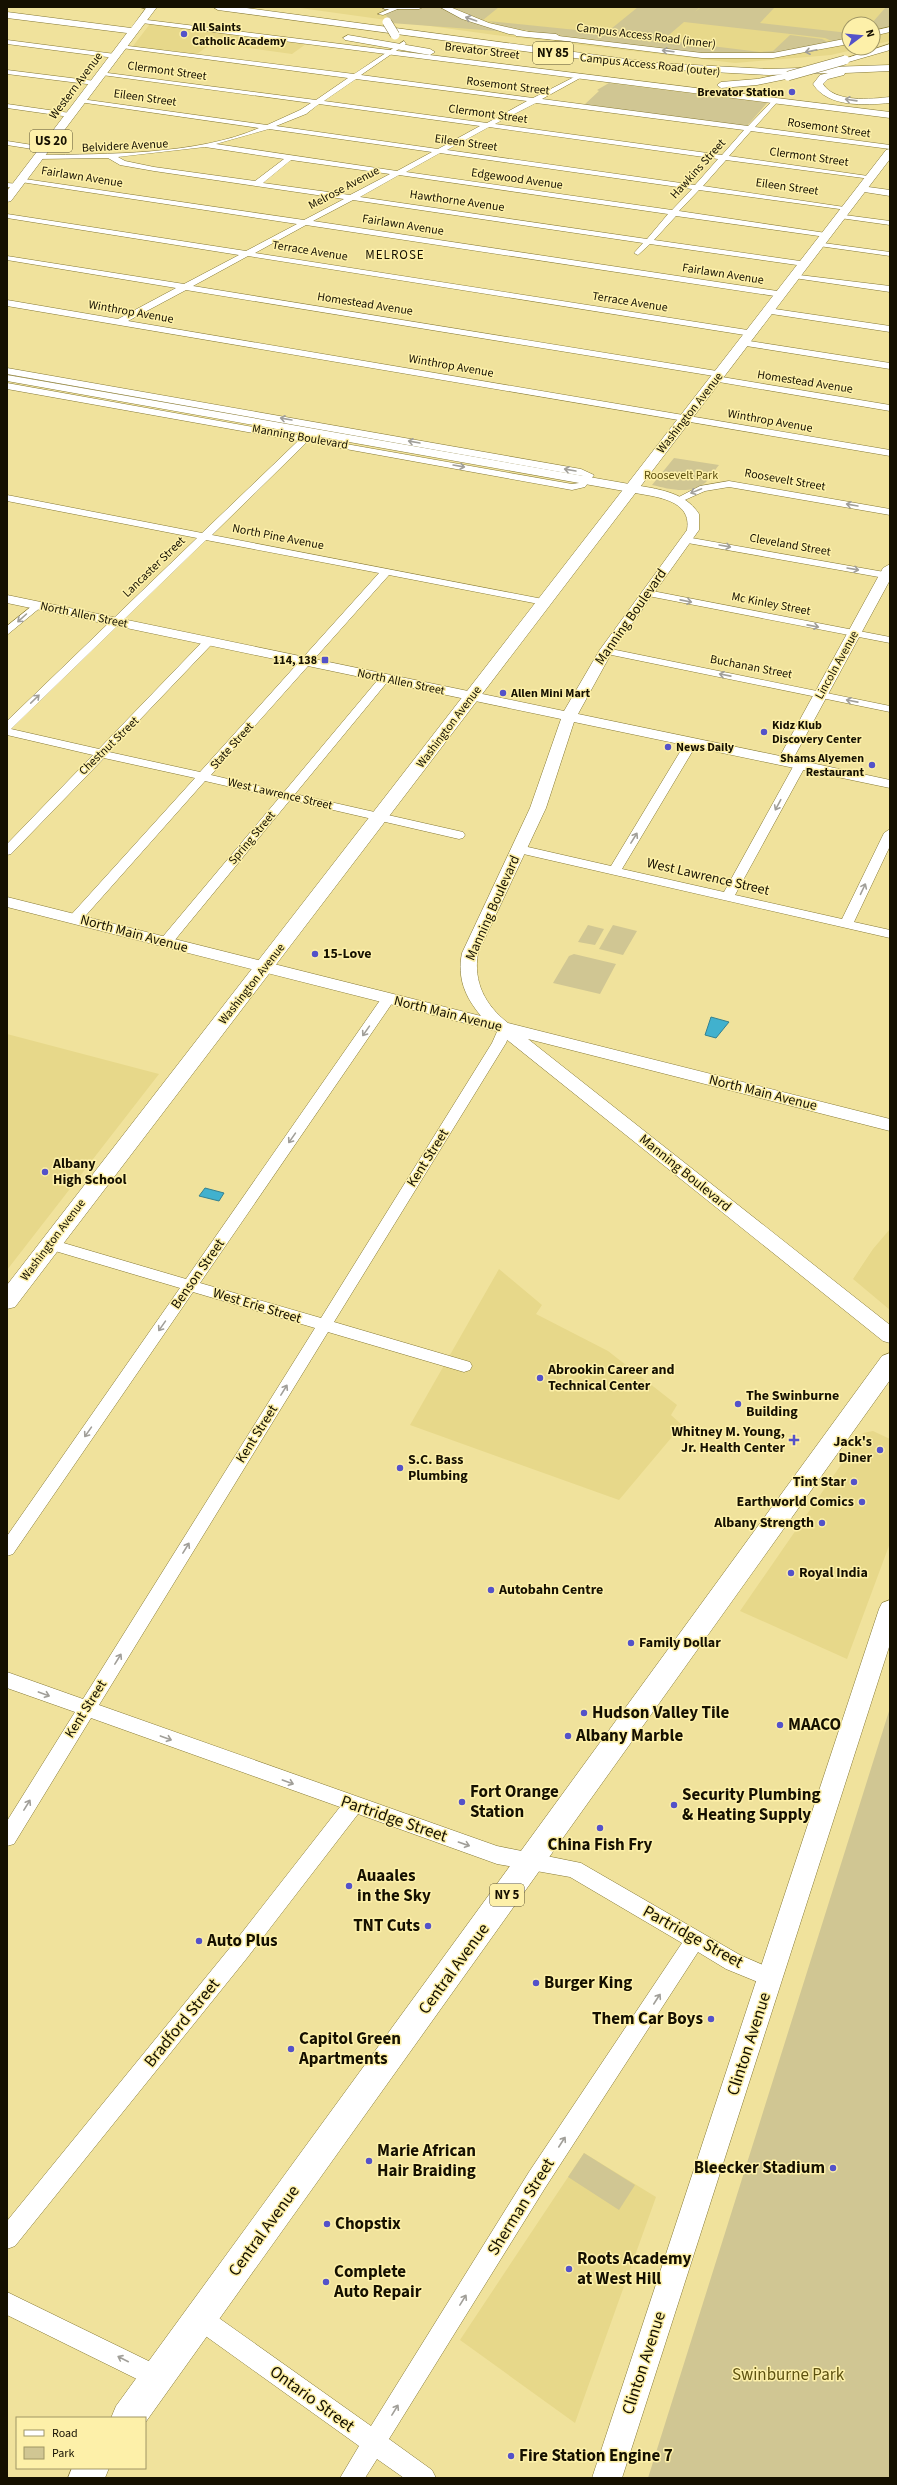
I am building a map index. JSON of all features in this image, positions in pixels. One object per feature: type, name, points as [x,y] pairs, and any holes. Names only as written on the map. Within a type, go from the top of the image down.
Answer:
[{"type":"main road","name":"Western Avenue","points":[[7,199],[15,184],[42,153],[152,7]]},
{"type":"main road","points":[[210,7],[328,32]]},
{"type":"main road","name":"NY 85","points":[[218,7],[656,66],[723,71],[812,72],[890,68]]},
{"type":"main road","name":"NY 85","points":[[247,7],[680,64],[789,68],[890,62]]},
{"type":"main road","points":[[290,13],[389,24],[556,37]]},
{"type":"main road","points":[[7,15],[134,31]]},
{"type":"main road","points":[[340,35],[396,48],[430,52]]},
{"type":"main road","points":[[686,53],[774,62],[890,62]]},
{"type":"main road","points":[[528,64],[681,73],[812,72]]},
{"type":"main road","points":[[890,68],[835,74],[822,78],[818,84],[824,92],[844,99],[890,100]]},
{"type":"main road","name":"Washington Avenue","points":[[7,1301],[180,1073],[265,968],[890,152]]},
{"type":"main road","name":"Central Avenue","points":[[129,2417],[201,2319],[890,1362]]},
{"type":"main road","points":[[85,2478],[91,2469]]},
{"type":"street","points":[[142,7],[152,7]]},
{"type":"street","points":[[396,48],[395,36],[381,9],[419,7]]},
{"type":"street","name":"Campus Access Road (inner)","points":[[444,7],[470,19],[491,25],[556,37],[730,57],[763,56],[826,47],[841,43]]},
{"type":"street","name":"Brevator Street","points":[[142,21],[396,48],[580,76],[890,115]]},
{"type":"street","points":[[7,42],[116,56]]},
{"type":"street","name":"Rosemont Street","points":[[122,46],[354,78],[890,147]]},
{"type":"street","points":[[826,47],[841,46]]},
{"type":"street","name":"Belvidere Avenue","points":[[111,158],[205,145],[270,128],[291,119],[344,82],[354,78],[396,48]]},
{"type":"street","name":"Campus Access Road (outer)","points":[[430,52],[710,85],[757,82],[788,76],[845,60],[852,56]]},
{"type":"street","points":[[7,72],[95,83]]},
{"type":"street","name":"Clermont Street","points":[[102,73],[871,177]]},
{"type":"street","name":"Melrose Avenue","points":[[119,322],[580,76]]},
{"type":"street","points":[[710,85],[739,88],[743,96],[763,85],[788,76]]},
{"type":"street","name":"Belvidere Avenue","points":[[7,143],[59,159],[166,155],[214,148],[280,129],[305,118],[354,83],[354,78]]},
{"type":"street","name":"Hawkins Street","points":[[638,253],[775,100]]},
{"type":"street","name":"Eileen Street","points":[[81,101],[696,187],[844,212],[890,223]]},
{"type":"street","points":[[7,106],[70,115]]},
{"type":"street","name":"Edgewood Avenue","points":[[205,145],[214,148],[674,213],[823,239],[890,254]]},
{"type":"street","name":"Hawthorne Avenue","points":[[111,158],[134,165],[256,184],[804,264]]},
{"type":"street","points":[[256,184],[289,158]]},
{"type":"street","name":"Fairlawn Avenue","points":[[15,184],[305,222],[781,294]]},
{"type":"street","points":[[861,189],[890,193]]},
{"type":"street","name":"Terrace Avenue","points":[[7,216],[751,333]]},
{"type":"street","name":"Homestead Avenue","points":[[7,258],[185,286],[718,376],[890,408]]},
{"type":"street","points":[[794,276],[890,292]]},
{"type":"street","points":[[816,280],[890,289]]},
{"type":"street","name":"Winthrop Avenue","points":[[7,303],[890,453]]},
{"type":"street","points":[[768,310],[890,329]]},
{"type":"street","points":[[743,344],[890,366]]},
{"type":"street","name":"Manning Boulevard","points":[[7,371],[60,386]]},
{"type":"street","name":"Manning Boulevard","points":[[7,378],[60,386],[669,495],[688,508],[694,518],[694,527],[606,651],[587,680],[569,717],[543,796],[473,945],[467,965],[469,983],[478,1003],[505,1028],[890,1336]]},
{"type":"street","name":"Manning Boulevard","points":[[7,386],[60,386]]},
{"type":"street","name":"Lancaster Street","points":[[7,727],[312,432]]},
{"type":"street","name":"Roosevelt Street","points":[[678,500],[703,488],[733,485],[890,512]]},
{"type":"street","name":"North Pine Avenue","points":[[7,498],[544,602]]},
{"type":"street","name":"Cleveland Street","points":[[686,540],[889,573]]},
{"type":"street","name":"State Street","points":[[75,919],[204,777],[386,572]]},
{"type":"street","name":"Lincoln Avenue","points":[[784,762],[889,573]]},
{"type":"street","name":"Mc Kinley Street","points":[[648,593],[890,640]]},
{"type":"street","name":"North Allen Street","points":[[7,599],[890,784]]},
{"type":"street","points":[[7,632],[37,605]]},
{"type":"street","name":"Chestnut Street","points":[[7,851],[100,754],[161,695],[209,641]]},
{"type":"street","name":"Buchanan Street","points":[[606,651],[890,709]]},
{"type":"street","name":"Spring Street","points":[[165,942],[385,678]]},
{"type":"street","name":"West Lawrence Street","points":[[7,732],[459,835]]},
{"type":"street","points":[[614,871],[692,742]]},
{"type":"street","points":[[728,897],[800,765]]},
{"type":"street","points":[[846,925],[890,833]]},
{"type":"street","name":"West Lawrence Street","points":[[519,849],[890,934]]},
{"type":"street","name":"North Main Avenue","points":[[7,902],[890,1125]]},
{"type":"street","name":"Benson Street","points":[[7,1549],[388,999]]},
{"type":"street","name":"Kent Street","points":[[7,1838],[495,1050],[505,1028]]},
{"type":"street","name":"West Erie Street","points":[[50,1244],[324,1326],[464,1366]]},
{"type":"street","name":"Clinton Avenue","points":[[607,2478],[890,1609]]},
{"type":"street","name":"Partridge Street","points":[[7,1680],[353,1805],[497,1855],[574,1869],[733,1962],[770,1978]]},
{"type":"street","name":"Bradford Street","points":[[7,2238],[240,1952],[353,1805]]},
{"type":"street","name":"Sherman Street","points":[[352,2478],[537,2180],[695,1940]]},
{"type":"street","points":[[7,2303],[157,2377]]},
{"type":"street","name":"Ontario Street","points":[[201,2319],[424,2478]]},
{"type":"shaded area","points":[[293,7],[890,7],[890,41],[881,43],[881,16],[841,16],[841,53],[831,55],[735,63],[495,35]]},
{"type":"shaded area","name":"All Saints Catholic Academy","points":[[150,24],[306,44],[292,54],[212,43],[197,54],[133,46]]},
{"type":"shaded area","name":"Albany High School","points":[[7,1034],[159,1074],[7,1270]]},
{"type":"shaded area","points":[[890,1229],[890,1310],[853,1279],[873,1249]]},
{"type":"shaded area","name":"Abrookin Career and Technical Center","points":[[499,1269],[542,1305],[536,1314],[608,1351],[677,1405],[671,1415],[682,1425],[619,1500],[410,1425]]},
{"type":"shaded area","points":[[873,1431],[890,1439],[890,1543],[847,1659],[740,1611],[863,1433]]},
{"type":"shaded area","name":"Roots Academy at West Hill","points":[[584,2153],[656,2197],[575,2423],[460,2340]]},
{"type":"green space","points":[[381,7],[443,7],[510,32],[391,23]]},
{"type":"green space","points":[[451,7],[499,7],[483,20]]},
{"type":"green space","points":[[638,7],[700,7],[695,12],[701,7],[775,7],[760,23],[841,32],[841,40],[834,42],[825,38],[684,22],[663,40],[760,52],[773,51],[790,35],[822,39],[830,43],[803,52],[730,57],[555,35],[505,27],[488,21],[606,33]]},
{"type":"green space","points":[[886,7],[890,7],[890,26],[881,29],[881,16],[878,16]]},
{"type":"green space","points":[[609,83],[767,103],[747,126],[584,105],[599,91],[597,90]]},
{"type":"green space","name":"Roosevelt Park","points":[[674,458],[719,465],[705,483],[693,489],[679,490],[652,485]]},
{"type":"green space","points":[[588,925],[604,929],[595,945],[578,942]]},
{"type":"green space","points":[[613,925],[637,931],[623,955],[599,949]]},
{"type":"green space","points":[[574,954],[616,964],[600,994],[553,983],[569,956]]},
{"type":"green space","name":"Swinburne Park","points":[[890,1708],[890,2478],[648,2478]]},
{"type":"green space","points":[[584,2153],[635,2185],[619,2210],[568,2177]]},
{"type":"water","points":[[711,1017],[729,1022],[716,1038],[705,1035]]},
{"type":"water","points":[[205,1188],[224,1193],[219,1201],[199,1196]]},
{"type":"place","name":"All Saints Catholic Academy","points":[[184,34]]},
{"type":"place","name":"Brevator Station","points":[[792,92]]},
{"type":"place","name":"114, 138","points":[[325,660]]},
{"type":"place","name":"Allen Mini Mart","points":[[503,693]]},
{"type":"place","name":"Kidz Klub Discovery Center","points":[[764,732]]},
{"type":"place","name":"News Daily","points":[[668,747]]},
{"type":"place","name":"Shams Alyemen Restaurant","points":[[872,765]]},
{"type":"place","name":"15-Love","points":[[315,954]]},
{"type":"place","name":"Albany High School","points":[[45,1172]]},
{"type":"place","name":"Abrookin Career and Technical Center","points":[[540,1378]]},
{"type":"place","name":"The Swinburne Building","points":[[738,1404]]},
{"type":"place","name":"Whitney M. Young, Jr. Health Center","points":[[794,1440]]},
{"type":"place","name":"Jack's Diner","points":[[880,1450]]},
{"type":"place","name":"S.C. Bass Plumbing","points":[[400,1468]]},
{"type":"place","name":"Tint Star","points":[[854,1482]]},
{"type":"place","name":"Earthworld Comics","points":[[862,1502]]},
{"type":"place","name":"Albany Strength","points":[[822,1523]]},
{"type":"place","name":"Royal India","points":[[791,1573]]},
{"type":"place","name":"Autobahn Centre","points":[[491,1590]]},
{"type":"place","name":"Family Dollar","points":[[631,1643]]},
{"type":"place","name":"Hudson Valley Tile","points":[[584,1713]]},
{"type":"place","name":"MAACO","points":[[780,1725]]},
{"type":"place","name":"Albany Marble","points":[[568,1736]]},
{"type":"place","name":"Fort Orange Station","points":[[462,1802]]},
{"type":"place","name":"Security Plumbing & Heating Supply","points":[[674,1805]]},
{"type":"place","name":"China Fish Fry","points":[[600,1828]]},
{"type":"place","name":"Auaales in the Sky","points":[[349,1886]]},
{"type":"place","name":"TNT Cuts","points":[[428,1926]]},
{"type":"place","name":"Auto Plus","points":[[199,1941]]},
{"type":"place","name":"Burger King","points":[[536,1983]]},
{"type":"place","name":"Them Car Boys","points":[[711,2019]]},
{"type":"place","name":"Capitol Green Apartments","points":[[291,2049]]},
{"type":"place","name":"Marie African Hair Braiding","points":[[369,2161]]},
{"type":"place","name":"Bleecker Stadium","points":[[833,2168]]},
{"type":"place","name":"Chopstix","points":[[327,2224]]},
{"type":"place","name":"Roots Academy at West Hill","points":[[569,2269]]},
{"type":"place","name":"Complete Auto Repair","points":[[326,2282]]},
{"type":"place","name":"Fire Station Engine 7","points":[[511,2456]]},
{"type":"district","name":"MELROSE","points":[[395,255]]}]
